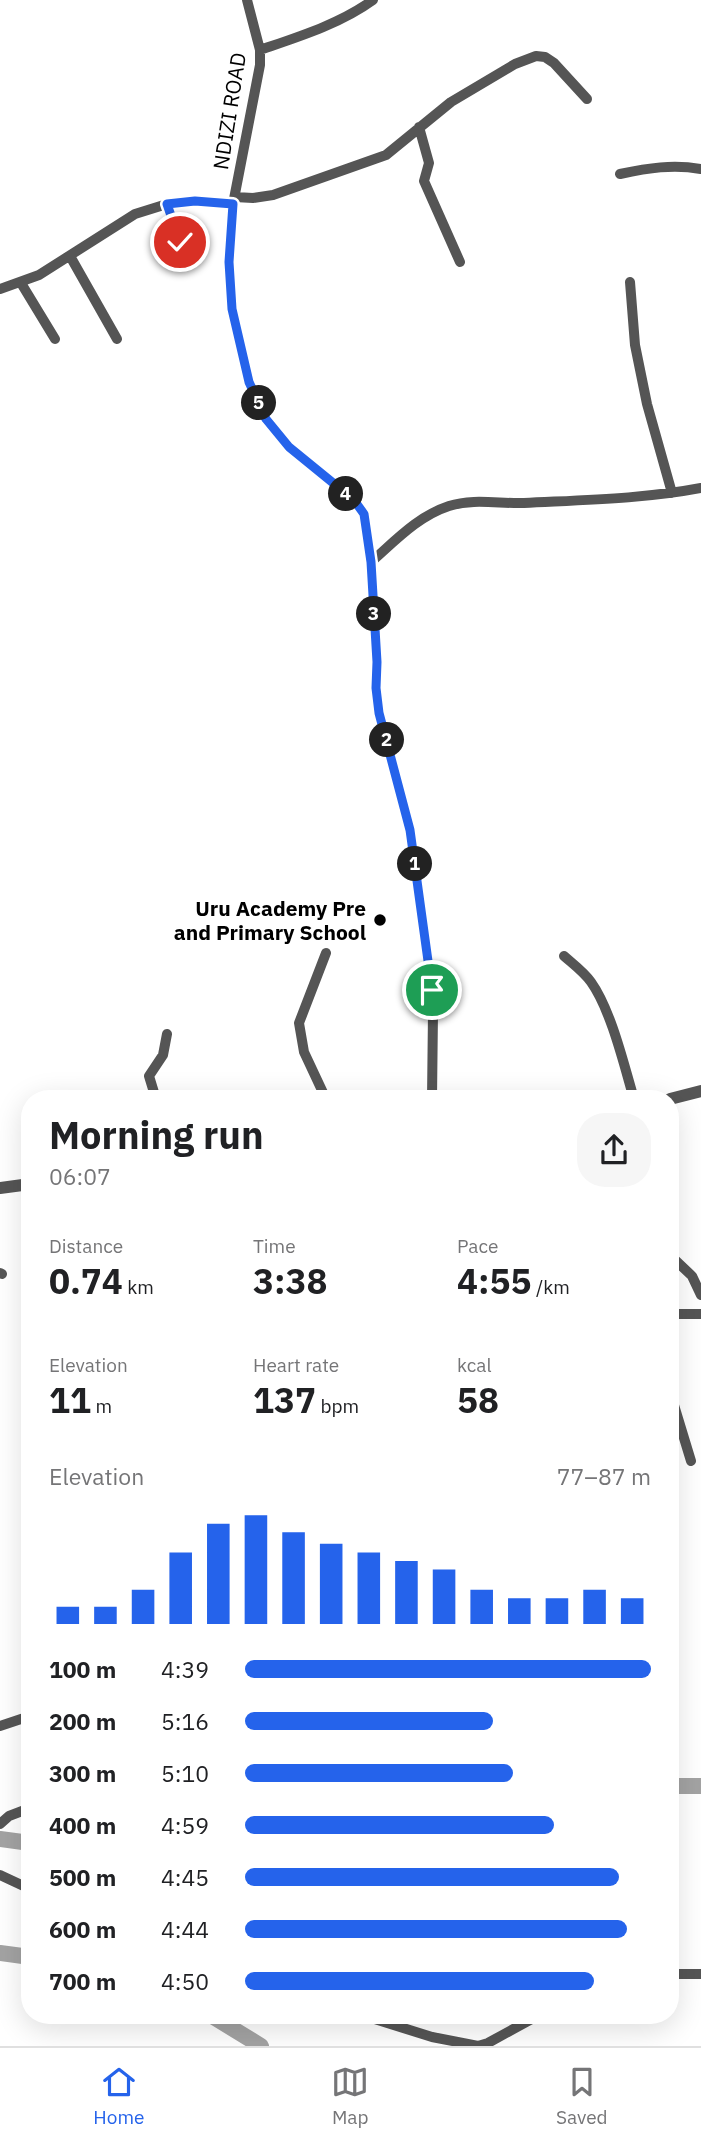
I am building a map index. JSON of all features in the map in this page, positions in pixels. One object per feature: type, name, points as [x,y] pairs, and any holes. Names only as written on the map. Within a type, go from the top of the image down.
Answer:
[{"type":"street","name":"NDIZI ROAD","points":[[247,0],[260,50],[260,65],[234,201],[229,262],[232,309],[249,382],[266,419],[289,447],[354,500],[364,514],[371,562],[377,701],[410,830],[430,971],[433,1012],[432,1090]]},
{"type":"street","points":[[260,50],[332,23],[373,0]]},
{"type":"street","points":[[0,289],[22,283],[135,214],[167,204],[234,201],[273,195],[386,155],[459,97],[515,64],[536,57],[545,57],[554,63],[587,99]]},
{"type":"street","points":[[419,128],[429,163],[424,181],[460,262]]},
{"type":"street","points":[[621,174],[649,167],[701,169]]},
{"type":"street","points":[[167,204],[180,242]]},
{"type":"street","points":[[70,256],[117,339]]},
{"type":"street","points":[[630,282],[635,345],[647,404],[673,493]]},
{"type":"street","points":[[22,283],[55,339]]},
{"type":"street","points":[[371,562],[422,519],[450,506],[480,502],[521,503],[673,493],[701,488]]},
{"type":"street","points":[[322,1090],[304,1052],[299,1023],[327,953]]},
{"type":"street","points":[[564,956],[583,972],[597,992],[631,1090]]},
{"type":"street","points":[[153,1090],[149,1076],[163,1055],[167,1034]]},
{"type":"street","points":[[679,1097],[701,1091]]},
{"type":"street","points":[[0,1188],[21,1185]]},
{"type":"street","points":[[679,1264],[692,1276],[701,1295]]},
{"type":"street","points":[[679,1314],[701,1314]]},
{"type":"street","points":[[679,1422],[691,1461]]},
{"type":"street","points":[[0,1726],[21,1719]]},
{"type":"street","points":[[0,1824],[9,1816],[21,1811]]},
{"type":"street","points":[[0,1875],[21,1885]]},
{"type":"street","points":[[679,1974],[701,1974]]},
{"type":"street","points":[[391,2024],[432,2037],[478,2046],[522,2024]]},
{"type":"waterway","points":[[679,1786],[701,1786]]},
{"type":"waterway","points":[[0,1839],[21,1842]]},
{"type":"waterway","points":[[0,1953],[21,1956]]},
{"type":"waterway","points":[[225,2024],[261,2046]]},
{"type":"place","name":"Uru Academy Pre and Primary School","points":[[380,920]]},
{"type":"route","points":[[180,242],[167,204],[213,201],[233,204],[229,262],[232,309],[237,340],[249,382],[266,419],[289,447],[354,500],[364,514],[371,562],[379,713],[410,830],[432,990]]}]
